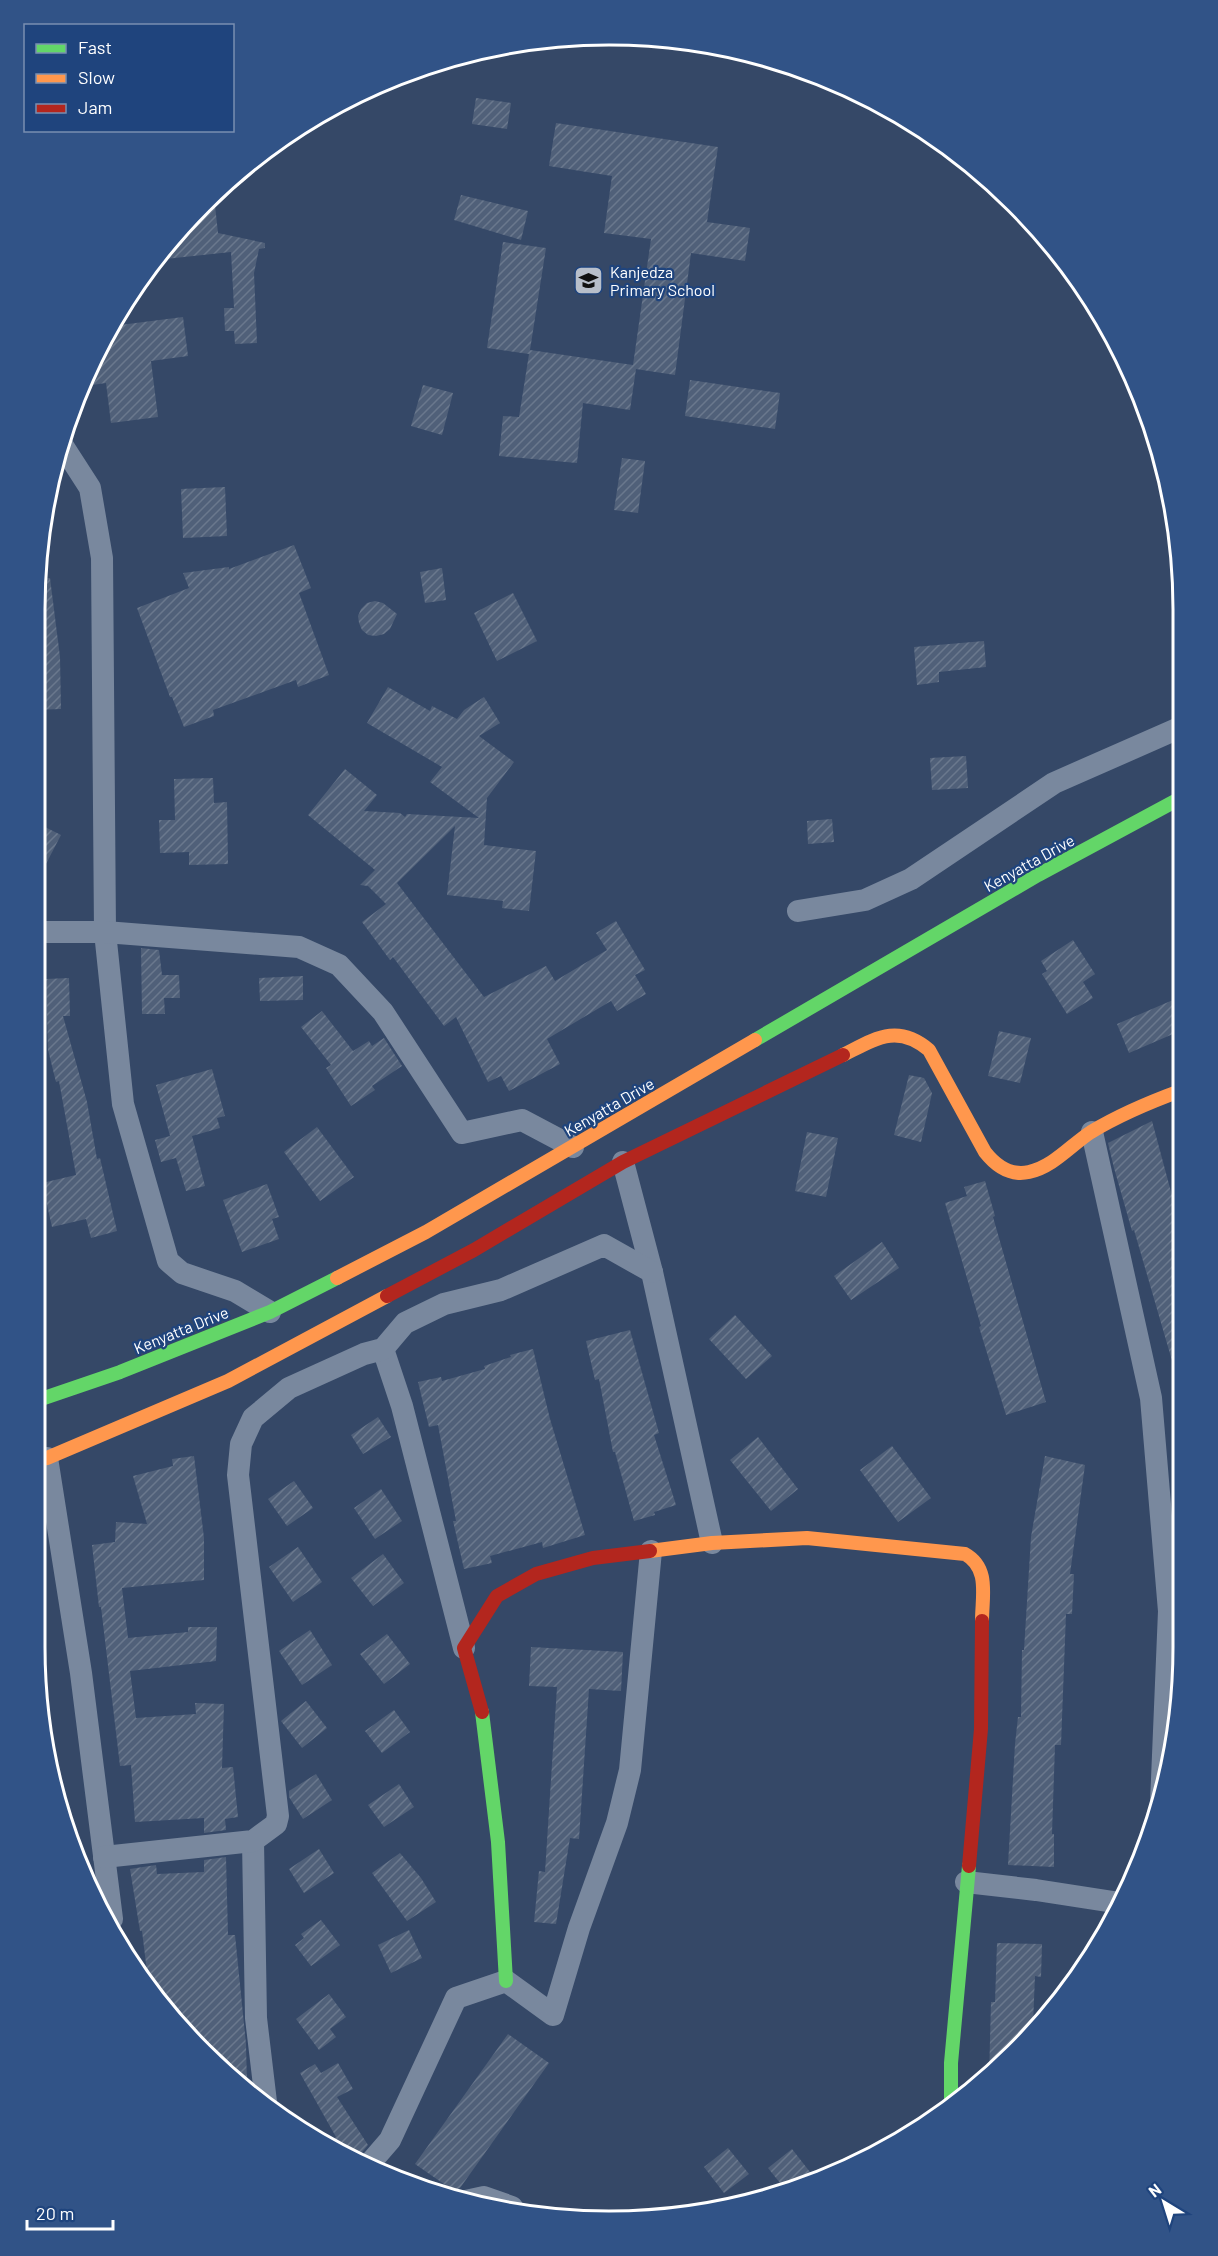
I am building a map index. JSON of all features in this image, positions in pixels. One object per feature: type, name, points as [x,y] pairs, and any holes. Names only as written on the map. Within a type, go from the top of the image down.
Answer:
[{"type":"street","points":[[67,453],[90,488],[102,558],[105,932],[123,1104],[168,1261],[182,1273],[235,1291],[270,1312]]},
{"type":"street","points":[[798,911],[865,900],[911,879],[1054,783],[1173,731]]},
{"type":"street","name":"Kenyatta Drive","points":[[45,1398],[120,1372],[270,1312],[426,1232],[1038,876],[1173,802]]},
{"type":"street","points":[[45,932],[105,932],[299,947],[339,965],[383,1012],[462,1133],[522,1120],[573,1147]]},
{"type":"street","points":[[45,1457],[228,1381],[474,1250],[623,1162],[880,1037],[893,1034],[907,1035],[919,1041],[928,1050],[992,1162],[1003,1169],[1022,1173],[1040,1168],[1092,1132],[1173,1094]]},
{"type":"street","points":[[1092,1132],[1151,1398],[1169,1611],[1163,1750]]},
{"type":"street","points":[[623,1162],[652,1272],[712,1543]]},
{"type":"street","points":[[104,1857],[253,1841],[276,1824],[278,1816],[238,1475],[241,1444],[253,1418],[289,1388],[364,1354],[383,1349],[405,1323],[444,1304],[501,1290],[604,1245],[652,1272]]},
{"type":"street","points":[[383,1349],[402,1407],[464,1648],[481,1705],[498,1842],[506,1981]]},
{"type":"street","points":[[45,1480],[81,1673],[111,1910]]},
{"type":"street","points":[[464,1648],[497,1596],[536,1574],[593,1558],[712,1543],[807,1538],[965,1554],[976,1560],[982,1572],[981,1729],[951,2063],[951,2095]]},
{"type":"street","points":[[506,1981],[553,2015],[579,1928],[617,1823],[630,1770],[651,1551]]},
{"type":"street","points":[[253,1841],[256,2018],[265,2093]]},
{"type":"street","points":[[966,1882],[1112,1902]]},
{"type":"street","points":[[373,2159],[390,2140],[456,1998],[506,1981]]},
{"type":"building","points":[[476,98],[511,103],[507,129],[472,124]]},
{"type":"building","points":[[556,123],[718,147],[707,222],[750,228],[745,261],[691,253],[675,375],[636,369],[630,410],[583,403],[577,463],[499,456],[503,416],[519,417],[529,354],[487,348],[503,242],[546,248],[530,350],[633,365],[651,239],[604,233],[612,176],[549,166]]},
{"type":"building","points":[[461,195],[528,211],[521,240],[454,220]]},
{"type":"building","points":[[215,205],[218,233],[265,243],[265,248],[259,249],[254,273],[257,343],[235,344],[234,331],[225,331],[224,308],[234,308],[231,252],[168,259]]},
{"type":"building","points":[[183,317],[188,356],[151,361],[158,417],[111,423],[106,383],[92,385],[122,325]]},
{"type":"building","points":[[690,380],[780,393],[775,429],[685,416]]},
{"type":"building","points":[[423,385],[453,393],[442,435],[411,426]]},
{"type":"building","points":[[622,458],[645,461],[638,513],[614,510]]},
{"type":"building","points":[[225,487],[227,536],[183,538],[181,489]]},
{"type":"building","points":[[294,545],[311,588],[299,593],[329,675],[298,687],[296,680],[213,710],[214,716],[184,727],[172,697],[170,697],[137,608],[189,588],[183,573],[229,567],[229,569]]},
{"type":"building","points":[[442,568],[446,600],[425,603],[420,572]]},
{"type":"building","points":[[46,578],[50,578],[60,657],[61,709],[45,710]]},
{"type":"building","points":[[513,593],[537,641],[497,661],[474,613]]},
{"type":"building","points":[[375,601],[383,603],[397,614],[390,629],[376,636],[368,635],[362,630],[358,616],[367,603]]},
{"type":"building","points":[[984,641],[986,667],[939,672],[939,682],[917,685],[914,647]]},
{"type":"building","points":[[388,687],[430,711],[432,706],[457,719],[464,710],[484,697],[500,723],[479,736],[514,762],[487,798],[484,845],[536,851],[529,911],[502,908],[503,901],[447,895],[455,826],[397,883],[484,997],[546,966],[555,981],[607,950],[596,933],[616,921],[645,970],[635,975],[646,994],[617,1011],[611,1001],[547,1039],[560,1064],[509,1091],[501,1076],[488,1082],[456,1017],[444,1026],[393,957],[390,960],[362,922],[386,904],[368,886],[360,885],[375,870],[308,815],[345,769],[377,795],[364,811],[400,813],[405,817],[407,814],[479,818],[430,782],[442,767],[367,723]]},
{"type":"building","points":[[966,756],[968,788],[932,790],[930,758]]},
{"type":"building","points":[[213,778],[214,803],[227,802],[228,864],[189,865],[189,852],[160,853],[159,820],[175,820],[174,779]]},
{"type":"building","points":[[832,819],[834,842],[808,844],[807,821]]},
{"type":"building","points":[[45,827],[61,835],[45,866]]},
{"type":"building","points":[[1073,940],[1095,974],[1083,982],[1093,998],[1067,1014],[1042,974],[1047,971],[1041,961]]},
{"type":"building","points":[[141,948],[159,950],[162,975],[179,975],[180,998],[164,998],[165,1014],[142,1014]]},
{"type":"building","points":[[303,976],[303,1000],[260,1001],[259,978]]},
{"type":"building","points":[[69,978],[70,1016],[63,1016],[87,1102],[97,1159],[100,1158],[117,1231],[91,1238],[86,1219],[52,1227],[45,1196],[45,1182],[76,1175],[59,1081],[56,1082],[48,1050],[46,979]]},
{"type":"building","points":[[1173,1000],[1173,1034],[1129,1053],[1117,1024]]},
{"type":"building","points":[[322,1011],[353,1051],[369,1041],[372,1046],[384,1038],[402,1066],[372,1086],[375,1090],[351,1106],[326,1068],[331,1065],[301,1027]]},
{"type":"building","points":[[999,1031],[1031,1038],[1020,1083],[988,1076]]},
{"type":"building","points":[[212,1069],[225,1116],[217,1118],[220,1128],[192,1136],[205,1186],[186,1191],[176,1158],[161,1162],[155,1140],[170,1136],[156,1085]]},
{"type":"building","points":[[909,1075],[924,1078],[932,1093],[921,1142],[894,1135]]},
{"type":"building","points":[[1152,1121],[1173,1199],[1173,1364],[1134,1230],[1132,1231],[1108,1143]]},
{"type":"building","points":[[317,1127],[354,1177],[320,1201],[284,1152]]},
{"type":"building","points":[[807,1132],[838,1138],[826,1197],[795,1191]]},
{"type":"building","points":[[985,1181],[995,1216],[993,1217],[1046,1402],[1006,1415],[945,1203],[967,1196],[964,1187]]},
{"type":"building","points":[[267,1184],[279,1217],[272,1219],[279,1239],[242,1252],[223,1200]]},
{"type":"building","points":[[882,1242],[899,1268],[851,1300],[834,1276]]},
{"type":"building","points":[[735,1315],[772,1356],[746,1379],[709,1339]]},
{"type":"building","points":[[630,1330],[659,1433],[654,1435],[676,1505],[654,1512],[655,1515],[634,1521],[615,1452],[613,1452],[599,1379],[595,1380],[586,1341]]},
{"type":"building","points":[[533,1349],[550,1419],[585,1535],[543,1548],[542,1542],[490,1556],[492,1563],[464,1569],[453,1521],[456,1521],[438,1425],[429,1427],[418,1382],[441,1377],[442,1381],[485,1369],[484,1366],[511,1357],[510,1355]]},
{"type":"building","points":[[378,1417],[391,1437],[363,1454],[351,1435]]},
{"type":"building","points":[[758,1437],[798,1489],[771,1511],[730,1460]]},
{"type":"building","points":[[892,1446],[931,1498],[898,1522],[860,1470]]},
{"type":"building","points":[[194,1456],[204,1538],[204,1580],[122,1588],[128,1638],[188,1632],[188,1627],[217,1627],[216,1661],[130,1671],[136,1718],[196,1714],[195,1703],[224,1704],[222,1768],[233,1767],[238,1817],[225,1819],[226,1830],[204,1833],[204,1818],[135,1822],[131,1765],[120,1766],[92,1545],[115,1542],[116,1522],[147,1524],[133,1476],[173,1466],[172,1459]]},
{"type":"building","points":[[1045,1456],[1085,1465],[1070,1574],[1074,1574],[1072,1614],[1066,1614],[1061,1745],[1055,1745],[1052,1834],[1054,1834],[1054,1867],[1008,1865],[1015,1744],[1018,1717],[1021,1717],[1022,1650],[1024,1650],[1031,1537]]},
{"type":"building","points":[[294,1481],[313,1508],[287,1526],[268,1499]]},
{"type":"building","points":[[381,1489],[402,1521],[375,1539],[354,1508]]},
{"type":"building","points":[[298,1547],[322,1582],[293,1602],[269,1567]]},
{"type":"building","points":[[383,1554],[404,1583],[373,1606],[351,1578]]},
{"type":"building","points":[[310,1630],[332,1665],[302,1685],[279,1651]]},
{"type":"building","points":[[387,1634],[410,1664],[384,1684],[360,1654]]},
{"type":"building","points":[[531,1647],[623,1652],[621,1691],[589,1689],[579,1839],[570,1838],[556,1924],[534,1922],[539,1871],[545,1872],[557,1687],[529,1686]]},
{"type":"building","points":[[306,1701],[327,1728],[302,1748],[281,1721]]},
{"type":"building","points":[[394,1710],[410,1732],[382,1753],[365,1731]]},
{"type":"building","points":[[316,1774],[332,1800],[303,1819],[289,1797],[289,1791]]},
{"type":"building","points":[[399,1784],[414,1807],[384,1827],[368,1805]]},
{"type":"building","points":[[319,1849],[334,1873],[304,1893],[289,1869]]},
{"type":"building","points":[[400,1853],[421,1878],[436,1902],[407,1921],[372,1873]]},
{"type":"building","points":[[226,1857],[228,1935],[235,1935],[246,2044],[247,2079],[210,2046],[185,2019],[147,1969],[130,1869],[156,1865],[157,1874],[204,1872],[204,1860]]},
{"type":"building","points":[[321,1920],[340,1945],[311,1966],[295,1945],[304,1938],[301,1934]]},
{"type":"building","points":[[409,1930],[422,1958],[391,1973],[378,1945]]},
{"type":"building","points":[[997,1943],[1042,1944],[1041,1977],[1035,1976],[1033,2019],[989,2063],[991,2002],[995,2002]]},
{"type":"building","points":[[329,1994],[346,2017],[330,2029],[336,2037],[319,2050],[296,2019]]},
{"type":"building","points":[[508,2034],[549,2063],[460,2188],[456,2190],[449,2188],[415,2164]]},
{"type":"building","points":[[338,2063],[353,2089],[337,2097],[368,2145],[361,2153],[334,2139],[336,2137],[300,2073],[315,2064],[321,2073]]},
{"type":"building","points":[[728,2148],[749,2174],[724,2193],[704,2167]]},
{"type":"building","points":[[792,2149],[811,2173],[781,2184],[768,2168]]},
{"type":"traffic: fast","points":[[755,1040],[1038,875],[1173,802]]},
{"type":"traffic: fast","points":[[45,1398],[120,1372],[270,1312],[337,1278]]},
{"type":"traffic: fast","points":[[482,1712],[498,1842],[506,1981]]},
{"type":"traffic: fast","points":[[951,2095],[951,2063],[969,1866]]},
{"type":"traffic: slow","points":[[843,1055],[876,1039],[896,1035],[907,1037],[929,1050],[985,1152],[999,1166],[1016,1173],[1029,1172],[1046,1165],[1091,1132],[1135,1109],[1173,1094]]},
{"type":"traffic: slow","points":[[337,1278],[426,1232],[755,1040]]},
{"type":"traffic: slow","points":[[45,1458],[228,1381],[387,1296]]},
{"type":"traffic: slow","points":[[650,1551],[712,1543],[807,1538],[965,1554],[973,1560],[981,1575],[983,1583],[982,1621]]},
{"type":"traffic: jam","points":[[387,1296],[474,1250],[623,1162],[843,1055]]},
{"type":"traffic: jam","points":[[482,1712],[464,1648],[497,1596],[536,1574],[593,1558],[650,1551]]},
{"type":"traffic: jam","points":[[969,1866],[981,1729],[982,1621]]},
{"type":"place","name":"Kanjedza Primary School","points":[[589,281]]}]
